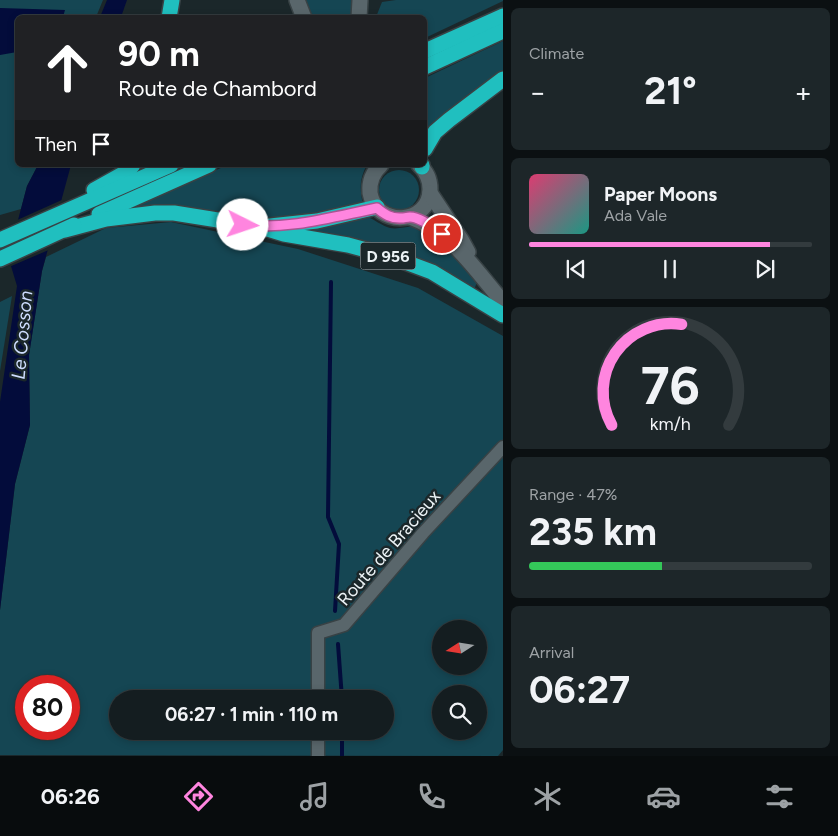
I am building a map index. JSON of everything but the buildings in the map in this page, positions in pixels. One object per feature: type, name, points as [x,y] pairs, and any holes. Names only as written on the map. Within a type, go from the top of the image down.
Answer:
[{"type":"highway","points":[[169,15],[172,0]]},
{"type":"highway","points":[[427,51],[503,16]]},
{"type":"highway","points":[[427,67],[503,31]]},
{"type":"highway","points":[[427,146],[435,132],[503,79]]},
{"type":"highway","points":[[68,211],[95,189],[128,171],[131,167]]},
{"type":"highway","points":[[0,240],[167,167]]},
{"type":"highway","name":"D 956","points":[[0,259],[204,167]]},
{"type":"highway","name":"D 956","points":[[261,227],[310,222],[377,208]]},
{"type":"highway","name":"D 956","points":[[65,230],[106,219],[155,212],[174,213],[261,227],[284,234],[348,245],[392,257],[432,272],[503,315]]},
{"type":"main road","points":[[297,0],[303,15]]},
{"type":"main road","points":[[359,15],[360,0]]},
{"type":"main road","points":[[378,167],[370,182],[372,200],[377,208],[392,218],[410,217],[424,222],[442,234],[475,267],[503,302]]},
{"type":"main road","points":[[410,217],[424,207],[430,193],[430,183],[422,167]]},
{"type":"main road","points":[[430,193],[462,241],[475,267]]},
{"type":"street","name":"Route de Bracieux","points":[[318,690],[318,633],[344,625],[423,533],[503,447]]},
{"type":"street","points":[[318,740],[318,756]]},
{"type":"shaded area","points":[[0,0],[103,0],[97,15],[15,15],[15,167],[37,167],[27,186],[21,209],[0,215]]},
{"type":"shaded area","points":[[306,0],[351,0],[353,11],[352,15],[312,15]]},
{"type":"shaded area","points":[[396,0],[503,0],[427,37],[427,15],[377,15],[382,2]]},
{"type":"shaded area","points":[[503,41],[503,70],[467,100],[439,119],[427,131],[427,77]]},
{"type":"shaded area","points":[[223,167],[366,167],[361,185],[363,205],[311,217],[266,220],[244,219],[198,216],[131,208],[130,206]]},
{"type":"shaded area","points":[[403,170],[410,173],[416,179],[419,190],[418,198],[410,207],[403,210],[395,210],[388,207],[380,198],[379,186],[382,179],[391,171]]},
{"type":"shaded area","points":[[365,216],[390,228],[417,227],[429,232],[452,252],[477,282],[474,290],[434,267],[396,250],[300,229]]},
{"type":"shaded area","points":[[171,222],[298,249],[418,288],[503,336],[503,750],[498,756],[0,755],[0,610],[15,484],[30,425],[29,355],[42,271],[46,257],[106,228]]},
{"type":"shaded area","points":[[12,296],[0,371],[0,302]]},
{"type":"water","points":[[107,0],[127,0],[122,15],[101,15]]},
{"type":"water","points":[[0,8],[65,10],[64,15],[15,15],[15,52],[0,55]]},
{"type":"water","name":"Le Cosson","points":[[37,167],[70,167],[42,271],[29,355],[30,425],[15,484],[0,610],[0,402],[17,286],[11,266],[18,220],[27,186]]},
{"type":"pier","points":[[64,199],[51,249],[9,267],[15,221]]},
{"type":"waterway","points":[[331,282],[328,517],[339,544],[335,611]]},
{"type":"waterway","points":[[338,644],[341,690]]},
{"type":"waterway","points":[[342,740],[342,756]]},
{"type":"route","points":[[243,225],[261,227],[302,224],[377,208],[392,218],[410,217],[424,222],[442,234]]}]
